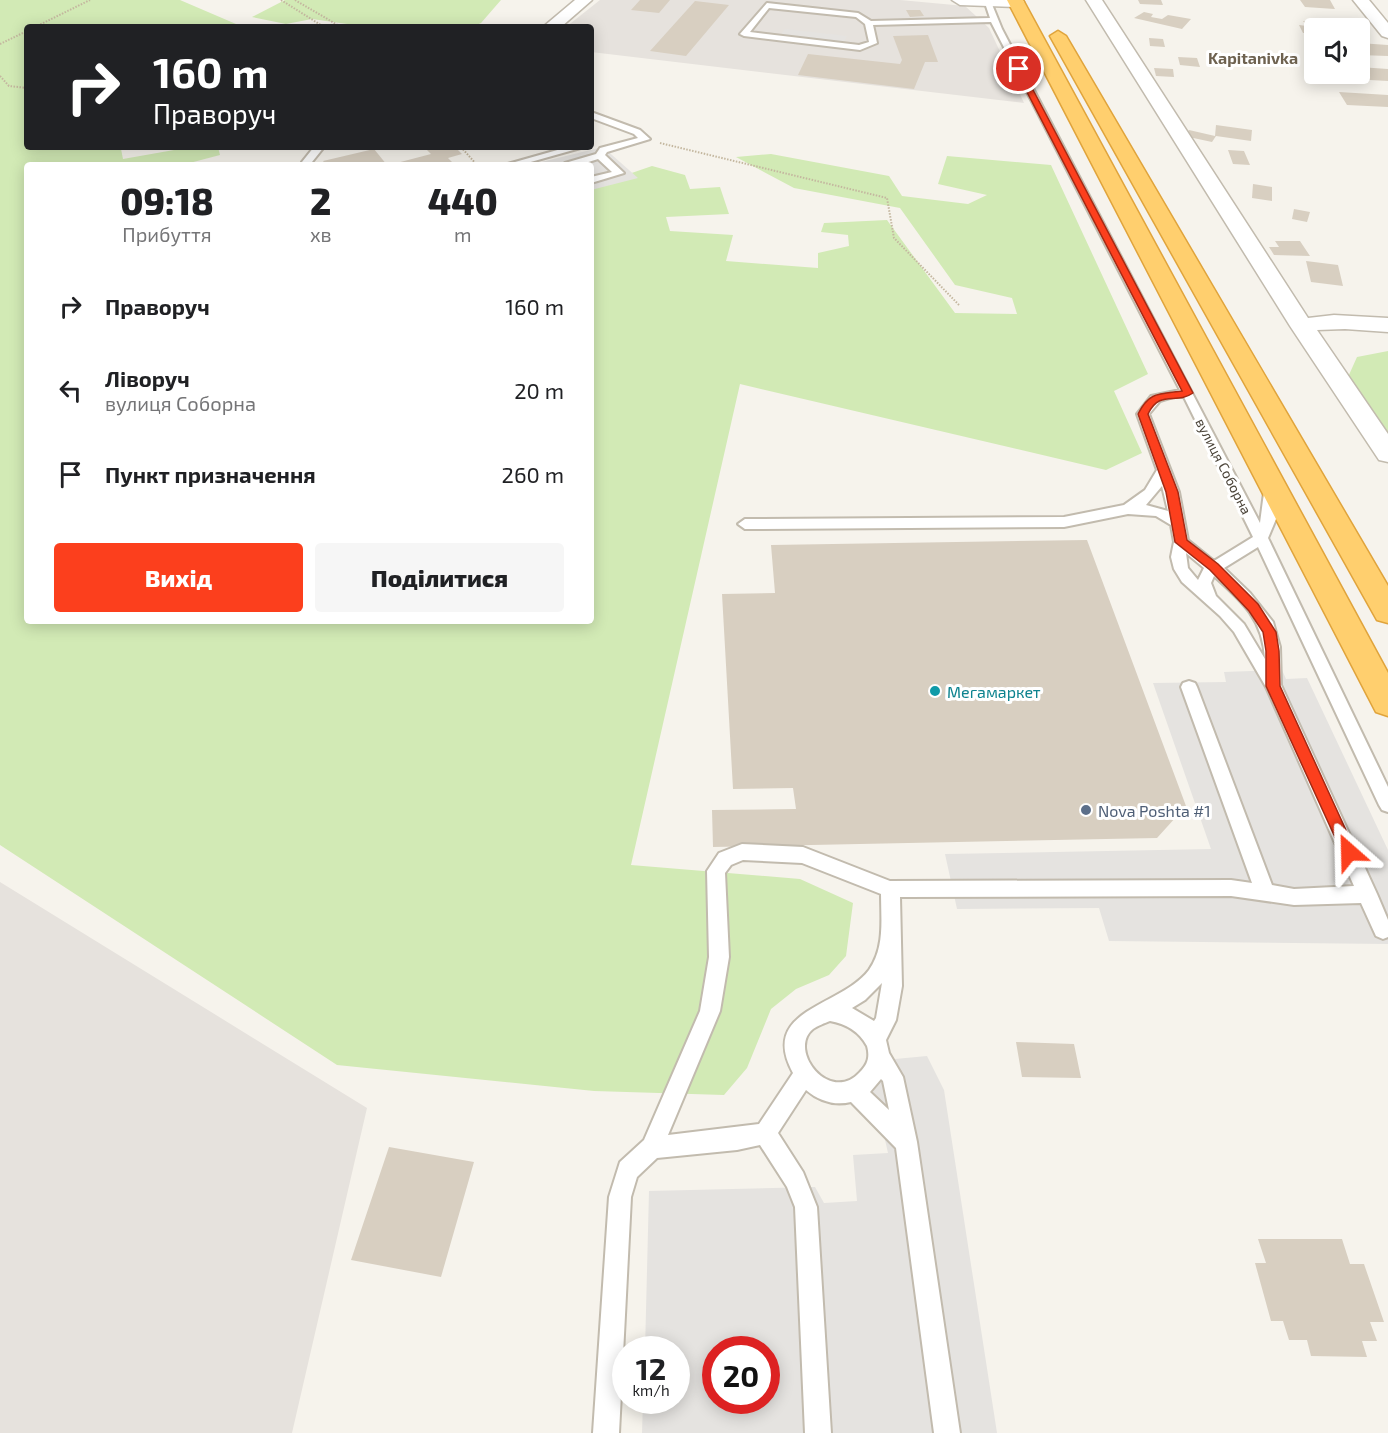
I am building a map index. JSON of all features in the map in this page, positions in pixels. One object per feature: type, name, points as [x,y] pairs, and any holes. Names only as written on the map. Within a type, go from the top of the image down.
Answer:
[{"type":"highway","points":[[1015,1],[1388,703]]},
{"type":"highway","points":[[1048,18],[1388,612]]},
{"type":"street","points":[[554,24],[584,0]]},
{"type":"street","points":[[960,0],[1015,1]]},
{"type":"street","points":[[1094,0],[1302,326],[1388,454]]},
{"type":"street","points":[[1361,0],[1388,33]]},
{"type":"street","points":[[1302,326],[1317,322],[1388,326]]},
{"type":"lane","name":"вулиця Соборна","points":[[987,2],[994,20],[1261,538],[1388,805]]},
{"type":"lane","points":[[869,23],[873,43],[860,48],[744,34],[767,4],[858,15],[869,23],[994,20]]},
{"type":"lane","points":[[594,116],[641,136]]},
{"type":"lane","points":[[594,144],[641,136]]},
{"type":"lane","points":[[579,162],[600,156],[603,150],[641,136]]},
{"type":"lane","points":[[307,162],[317,150]]},
{"type":"lane","points":[[521,162],[567,150]]},
{"type":"lane","points":[[594,179],[619,173],[600,156]]},
{"type":"lane","points":[[1188,393],[1158,397],[1149,402],[1143,414],[1172,492],[1181,542],[1178,557],[1181,569],[1187,578],[1225,612],[1239,628],[1273,686],[1383,930]]},
{"type":"lane","points":[[745,524],[1064,522],[1104,516],[1140,503],[1157,488],[1164,470]]},
{"type":"lane","points":[[1209,599],[1204,583],[1207,574],[1214,567],[1261,538],[1269,519],[1272,484]]},
{"type":"lane","points":[[1128,509],[1160,512],[1177,522]]},
{"type":"lane","points":[[1181,542],[1214,567],[1254,608],[1270,632],[1273,651],[1273,686]]},
{"type":"lane","points":[[1189,687],[1265,893]]},
{"type":"lane","points":[[606,1433],[620,1197],[628,1170],[652,1148],[710,1011],[719,957],[716,871],[725,859],[742,852],[803,855],[890,889],[1231,888],[1294,897],[1368,894]]},
{"type":"lane","points":[[890,889],[892,986],[886,1020],[877,1048],[876,1069],[869,1081],[844,1094],[828,1092],[814,1086],[803,1076],[796,1062],[794,1048],[796,1034],[804,1022],[815,1014],[829,1011],[843,1012],[857,1018],[868,1028],[877,1048],[893,1077],[906,1142],[946,1433]]},
{"type":"lane","points":[[829,1011],[858,993],[876,976],[892,941]]},
{"type":"lane","points":[[652,1148],[737,1139],[765,1133],[803,1076]]},
{"type":"lane","points":[[855,1090],[906,1142]]},
{"type":"lane","points":[[765,1133],[795,1180],[806,1207],[818,1433]]},
{"type":"path","points":[[41,24],[90,0]]},
{"type":"path","points":[[281,0],[319,24]]},
{"type":"path","points":[[295,0],[336,24]]},
{"type":"path","points":[[0,44],[24,32]]},
{"type":"path","points":[[0,76],[9,86],[24,88]]},
{"type":"path","points":[[641,136],[887,198],[894,238],[960,306]]},
{"type":"path","points":[[464,150],[474,162]]},
{"type":"shaded area","points":[[600,0],[900,0],[965,6],[989,28],[1024,103],[594,52],[594,24],[570,24]]},
{"type":"shaded area","points":[[785,29],[847,36],[841,48],[777,40]]},
{"type":"shaded area","points":[[603,147],[638,178],[594,189],[594,162],[541,162],[594,150]]},
{"type":"shaded area","points":[[1282,670],[1286,679],[1307,678],[1388,850],[1388,944],[1109,941],[1099,908],[957,909],[945,854],[1211,849],[1153,683],[1226,682],[1224,672]]},
{"type":"shaded area","points":[[0,882],[367,1108],[292,1433],[0,1433]]},
{"type":"shaded area","points":[[927,1056],[944,1090],[997,1433],[642,1433],[643,1414],[690,1414],[690,1336],[645,1336],[649,1191],[815,1187],[824,1203],[857,1201],[853,1155],[888,1153],[883,1131],[859,1112],[895,1059]]},
{"type":"green space","points":[[0,0],[180,0],[236,24],[24,24],[24,150],[121,150],[123,159],[174,150],[219,150],[220,155],[193,162],[24,162],[24,624],[594,624],[594,186],[652,166],[685,175],[690,189],[720,187],[729,214],[666,217],[670,231],[733,235],[726,261],[818,268],[818,253],[849,246],[848,235],[821,232],[824,223],[887,220],[955,313],[1017,314],[1012,298],[955,285],[900,208],[794,188],[736,157],[771,154],[889,176],[902,196],[968,204],[987,195],[938,184],[947,156],[1051,165],[1148,374],[1114,391],[1142,453],[1106,470],[740,384],[631,865],[800,879],[853,903],[846,956],[829,975],[796,989],[771,1009],[747,1068],[724,1095],[594,1091],[337,1065],[0,845]]},
{"type":"green space","points":[[285,0],[501,0],[479,24],[347,24],[312,19],[286,24],[252,17]]},
{"type":"green space","points":[[1388,351],[1388,450],[1344,386],[1357,357]]},
{"type":"building","points":[[640,0],[670,0],[659,13],[631,10]]},
{"type":"building","points":[[1138,0],[1161,0],[1163,5],[1140,4]]},
{"type":"building","points":[[1300,0],[1330,0],[1335,9],[1305,7]]},
{"type":"building","points":[[695,1],[729,5],[686,56],[650,51]]},
{"type":"building","points":[[906,10],[920,10],[924,16],[910,17]]},
{"type":"building","points":[[1144,12],[1153,14],[1151,17],[1162,19],[1168,15],[1191,19],[1182,29],[1134,18]]},
{"type":"building","points":[[928,35],[938,62],[925,62],[914,89],[798,75],[808,54],[900,64],[902,60],[893,36]]},
{"type":"building","points":[[1149,38],[1163,39],[1165,47],[1150,46]]},
{"type":"building","points":[[1370,44],[1388,45],[1388,56],[1370,55]]},
{"type":"building","points":[[1178,57],[1197,58],[1200,67],[1180,65]]},
{"type":"building","points":[[1154,68],[1173,69],[1174,77],[1156,76]]},
{"type":"building","points":[[1370,68],[1388,69],[1388,81],[1370,80]]},
{"type":"building","points":[[1339,92],[1388,95],[1388,107],[1347,105]]},
{"type":"building","points":[[1216,125],[1252,130],[1251,141],[1216,136],[1212,142],[1184,136],[1189,130],[1215,136]]},
{"type":"building","points":[[375,150],[385,162],[324,162]]},
{"type":"building","points":[[427,150],[458,150],[462,154],[448,158],[452,162],[400,162],[431,154]]},
{"type":"building","points":[[1228,150],[1244,151],[1250,165],[1233,164]]},
{"type":"building","points":[[1253,184],[1272,187],[1272,201],[1252,198]]},
{"type":"building","points":[[1294,209],[1310,212],[1307,222],[1292,219]]},
{"type":"building","points":[[1275,241],[1300,241],[1310,256],[1274,255],[1269,247],[1279,247]]},
{"type":"building","points":[[1306,261],[1338,265],[1343,286],[1311,282]]},
{"type":"building","name":"Мегамаркет","points":[[1087,540],[1186,806],[1157,838],[713,847],[712,810],[796,809],[793,788],[733,789],[722,594],[775,593],[771,545]]},
{"type":"building","points":[[1016,1042],[1074,1044],[1081,1078],[1022,1077]]},
{"type":"building","points":[[389,1147],[474,1162],[441,1277],[351,1260]]},
{"type":"building","points":[[1258,1239],[1342,1239],[1350,1264],[1364,1264],[1384,1322],[1370,1322],[1377,1341],[1362,1341],[1367,1357],[1311,1356],[1307,1340],[1289,1340],[1283,1321],[1271,1321],[1255,1263],[1266,1263]]},
{"type":"place","name":"Мегамаркет","points":[[935,691]]},
{"type":"place","name":"Nova Poshta #1","points":[[1086,810]]},
{"type":"district","name":"Kapitanivka","points":[[1253,57]]},
{"type":"route","points":[[1019,69],[1188,393],[1158,397],[1149,402],[1143,414],[1172,492],[1181,542],[1214,567],[1238,591],[1254,608],[1270,632],[1273,651],[1273,686],[1349,852]]}]
